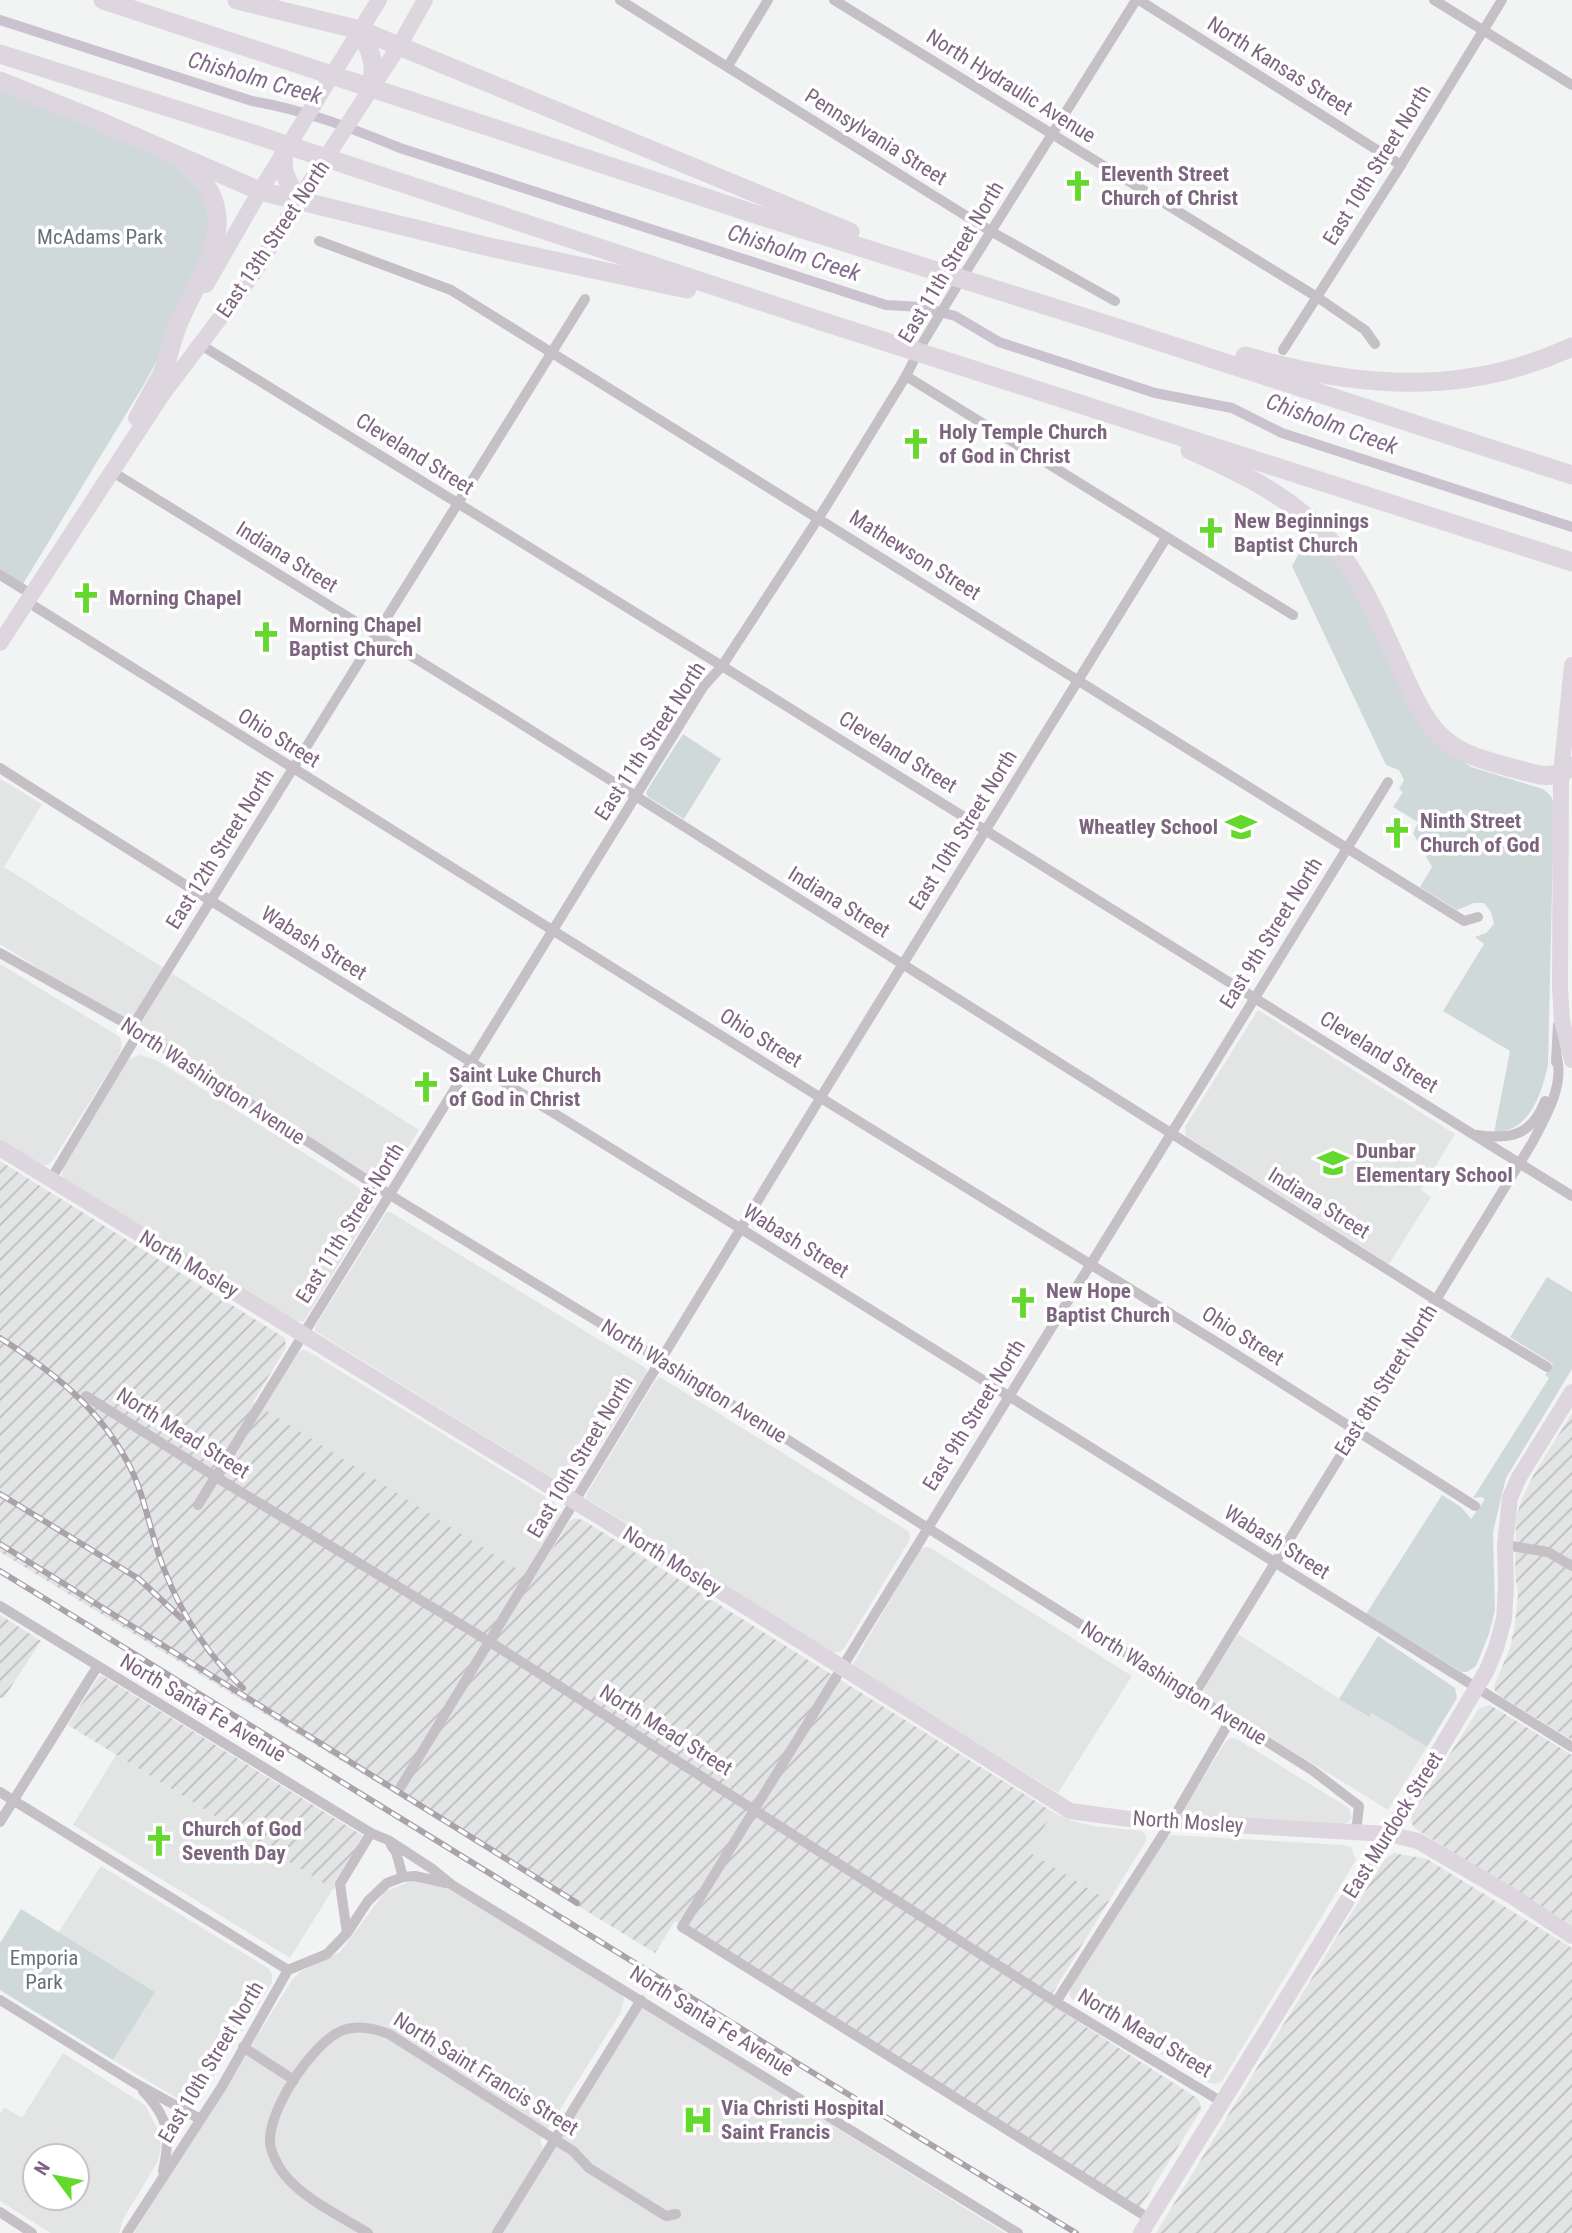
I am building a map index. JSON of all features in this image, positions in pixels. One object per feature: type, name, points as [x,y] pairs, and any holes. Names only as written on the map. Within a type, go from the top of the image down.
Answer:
[{"type":"highway","points":[[103,0],[758,215],[1572,475]]},
{"type":"highway","points":[[237,0],[360,30],[984,286]]},
{"type":"highway","points":[[360,30],[372,54],[375,70],[370,90]]},
{"type":"highway","points":[[0,54],[1572,562]]},
{"type":"highway","points":[[0,81],[260,191],[297,202],[489,247],[732,297],[821,321]]},
{"type":"highway","points":[[164,369],[178,324],[215,242],[218,222],[215,199],[206,182],[170,151]]},
{"type":"highway","points":[[283,155],[285,172],[297,202]]},
{"type":"highway","points":[[1099,322],[1186,339],[1327,376],[1394,384],[1476,378],[1546,359],[1572,347]]},
{"type":"highway","points":[[1106,412],[1251,479],[1297,509],[1329,540],[1362,583],[1414,695],[1429,723],[1445,740],[1469,754],[1545,777],[1566,770]]},
{"type":"street","name":"East 13th Street North","points":[[111,471],[204,287],[260,191],[379,0]]},
{"type":"street","name":"East 13th Street North","points":[[0,643],[162,395],[254,273],[399,46],[425,0]]},
{"type":"street","name":"Pennsylvania Street","points":[[620,0],[992,232],[1115,301]]},
{"type":"street","points":[[728,66],[768,0]]},
{"type":"street","name":"North Hydraulic Avenue","points":[[834,0],[1317,298],[1365,330],[1375,344]]},
{"type":"street","name":"East 11th Street North","points":[[198,1505],[635,796],[704,687],[722,666],[819,518],[906,376],[960,281],[1138,0]]},
{"type":"street","name":"North Kansas Street","points":[[1138,0],[1401,165]]},
{"type":"street","points":[[1434,0],[1572,85]]},
{"type":"street","name":"East 10th Street North","points":[[1283,350],[1502,0]]},
{"type":"street","name":"Mathewson Street","points":[[320,241],[452,290],[1464,921],[1478,917]]},
{"type":"street","name":"East 12th Street North","points":[[51,1179],[210,902],[585,299]]},
{"type":"street","name":"Cleveland Street","points":[[201,345],[1572,1196]]},
{"type":"street","points":[[906,376],[1293,615]]},
{"type":"street","name":"Indiana Street","points":[[111,471],[1547,1367]]},
{"type":"street","name":"East 10th Street North","points":[[400,1788],[1166,538]]},
{"type":"street","name":"Ohio Street","points":[[0,575],[28,597],[293,769],[1475,1506]]},
{"type":"street","points":[[1474,1135],[1508,1138],[1534,1122],[1565,1059],[1560,988],[1572,665]]},
{"type":"street","name":"Wabash Street","points":[[0,768],[210,902],[741,1228],[1572,1747]]},
{"type":"street","name":"East 9th Street North","points":[[1146,2226],[682,1927],[1388,782]]},
{"type":"street","name":"North Washington Avenue","points":[[0,953],[136,1030],[390,1195],[661,1360],[1312,1770],[1359,1806],[1356,1832]]},
{"type":"street","name":"East 8th Street North","points":[[1194,1695],[1544,1121],[1565,1059]]},
{"type":"street","name":"North Mosley","points":[[0,1148],[576,1501],[1070,1811],[1129,1819],[1388,1834]]},
{"type":"street","name":"East Murdock Street","points":[[1146,2226],[1388,1834],[1490,1663],[1502,1630],[1506,1599],[1507,1510],[1514,1488],[1572,1392]]},
{"type":"street","name":"North Mead Street","points":[[86,1396],[490,1642],[1056,2002],[1222,2102]]},
{"type":"street","points":[[1505,1545],[1548,1552],[1572,1566]]},
{"type":"street","name":"North Santa Fe Avenue","points":[[0,1606],[371,1833],[388,1840],[452,1885],[1018,2233]]},
{"type":"street","points":[[0,1822],[97,1667]]},
{"type":"street","points":[[1056,2002],[1171,1822],[1231,1720]]},
{"type":"street","points":[[0,1792],[288,1970]]},
{"type":"street","points":[[347,1933],[340,1884],[371,1833]]},
{"type":"street","points":[[1388,1834],[1418,1840],[1512,1896],[1572,1936]]},
{"type":"street","points":[[388,1840],[396,1852],[403,1877],[425,1877],[452,1885]]},
{"type":"street","name":"East 10th Street North","points":[[127,2233],[221,2088],[288,1970],[327,1954],[347,1933],[368,1900],[387,1883],[403,1877]]},
{"type":"street","points":[[0,2000],[133,2082],[200,2119]]},
{"type":"street","points":[[497,2233],[642,2000]]},
{"type":"street","name":"North Saint Francis Street","points":[[368,2233],[289,2182],[274,2158],[270,2140],[273,2121],[294,2080],[311,2057],[334,2035],[354,2027],[375,2028],[388,2034],[573,2151],[589,2168],[666,2216],[676,2214]]},
{"type":"street","points":[[243,2047],[294,2080]]},
{"type":"street","points":[[133,2082],[155,2104],[166,2122],[169,2145],[162,2178]]},
{"type":"street","points":[[0,2212],[32,2233]]},
{"type":"shaded area","points":[[0,779],[42,804],[4,867],[419,1130],[387,1180],[376,1180],[0,944]]},
{"type":"shaded area","points":[[0,964],[120,1037],[122,1044],[119,1055],[48,1165],[41,1165],[0,1140]]},
{"type":"shaded area","name":"Dunbar Elementary School","points":[[1258,1010],[1455,1134],[1421,1190],[1431,1197],[1389,1264],[1186,1136],[1185,1127]]},
{"type":"shaded area","points":[[140,1055],[158,1061],[374,1197],[374,1207],[304,1321],[294,1321],[66,1181],[62,1175],[64,1163],[129,1059]]},
{"type":"shaded area","points":[[0,1161],[285,1338],[286,1348],[253,1402],[533,1579],[570,1521],[575,1518],[583,1520],[1053,1812],[1029,1852],[1109,1901],[1047,2002],[1197,2098],[1200,2103],[1201,2110],[1142,2205],[1138,2208],[675,1921],[655,1953],[0,1552]]},
{"type":"shaded area","points":[[390,1212],[647,1371],[572,1488],[315,1331],[386,1213]]},
{"type":"shaded area","points":[[301,1350],[306,1350],[554,1502],[560,1509],[560,1514],[524,1574],[263,1409]]},
{"type":"shaded area","points":[[660,1377],[908,1531],[909,1541],[843,1650],[832,1652],[586,1498]]},
{"type":"shaded area","points":[[1572,1413],[1572,1740],[1502,1697],[1495,1691],[1494,1686],[1510,1648],[1515,1624],[1518,1595],[1515,1574],[1516,1517],[1534,1474]]},
{"type":"shaded area","points":[[931,1548],[1132,1676],[1058,1793],[853,1664],[920,1549]]},
{"type":"shaded area","points":[[0,1615],[41,1641],[3,1699],[0,1697]]},
{"type":"shaded area","points":[[1238,1634],[1368,1717],[1372,1713],[1427,1747],[1388,1810],[1205,1697],[1206,1685]]},
{"type":"shaded area","points":[[101,1675],[365,1837],[333,1889],[68,1725]]},
{"type":"shaded area","points":[[1490,1705],[1572,1755],[1572,1927],[1412,1824],[1411,1815],[1479,1708]]},
{"type":"shaded area","points":[[1237,1739],[1349,1808],[1352,1818],[1342,1824],[1184,1813],[1184,1808],[1226,1741]]},
{"type":"shaded area","points":[[116,1755],[333,1889],[290,1958],[73,1825]]},
{"type":"shaded area","points":[[1053,1812],[1072,1821],[1142,1831],[1146,1836],[1146,1841],[1109,1901],[1029,1852]]},
{"type":"shaded area","points":[[1171,1835],[1343,1845],[1351,1847],[1356,1860],[1222,2081],[1215,2084],[1207,2082],[1069,1995],[1165,1839]]},
{"type":"shaded area","points":[[1393,1853],[1427,1859],[1572,1948],[1572,2233],[1156,2233],[1384,1860]]},
{"type":"shaded area","points":[[101,1866],[268,1968],[272,1974],[272,1982],[197,2104],[192,2107],[113,2060],[154,1992],[58,1933]]},
{"type":"shaded area","points":[[413,1880],[440,1885],[450,1890],[621,1993],[624,1999],[621,2012],[540,2141],[544,2151],[492,2233],[134,2233],[292,1980],[300,1972],[340,1952],[385,1892]]},
{"type":"shaded area","name":"Via Christi Hospital Saint Francis","points":[[641,2006],[1005,2233],[503,2233]]},
{"type":"shaded area","points":[[63,2053],[145,2105],[159,2132],[161,2146],[158,2161],[122,2221],[119,2233],[51,2233],[0,2201],[0,2114],[4,2107],[22,2118]]},
{"type":"green space","name":"McAdams Park","points":[[0,87],[177,165],[191,175],[209,205],[207,245],[159,357],[23,584],[0,570]]},
{"type":"green space","points":[[1312,530],[1343,562],[1452,755],[1471,767],[1543,789],[1551,796],[1554,805],[1548,1065],[1532,1110],[1517,1126],[1506,1131],[1494,1133],[1510,1051],[1443,1011],[1484,944],[1475,937],[1486,933],[1494,924],[1491,912],[1484,903],[1474,903],[1457,910],[1420,887],[1432,867],[1413,833],[1418,822],[1393,807],[1403,792],[1399,789],[1404,780],[1399,770],[1386,765],[1292,566]]},
{"type":"green space","points":[[683,734],[721,759],[684,819],[648,797],[646,792]]},
{"type":"green space","points":[[1547,1277],[1572,1292],[1572,1369],[1506,1478],[1493,1532],[1495,1610],[1476,1666],[1462,1672],[1366,1614],[1442,1495],[1461,1507],[1471,1519],[1485,1499],[1473,1498],[1549,1378],[1545,1375],[1553,1364],[1510,1337]]},
{"type":"green space","points":[[1378,1636],[1455,1688],[1457,1698],[1427,1747],[1372,1713],[1369,1717],[1339,1699]]},
{"type":"green space","name":"Emporia Park","points":[[21,1909],[155,1992],[113,2060],[0,1990],[0,1943]]},
{"type":"waterway","name":"Chisholm Creek","points":[[0,20],[252,101],[328,120],[400,148],[886,305],[921,307],[955,316],[999,342],[1155,393],[1232,408],[1282,433],[1572,527]]},
{"type":"railway","points":[[0,1338],[73,1392],[116,1443],[134,1476],[159,1556],[179,1602],[207,1648],[243,1688]]},
{"type":"railway","points":[[0,1494],[139,1579],[181,1618]]},
{"type":"railway","points":[[0,1544],[577,1903]]},
{"type":"railway","points":[[0,1571],[1076,2233]]},
{"type":"place","name":"Eleventh Street Church of Christ","points":[[1078,186]]},
{"type":"place","name":"Holy Temple Church of God in Christ","points":[[916,444]]},
{"type":"place","name":"New Beginnings Baptist Church","points":[[1211,533]]},
{"type":"place","name":"Morning Chapel","points":[[86,598]]},
{"type":"place","name":"Morning Chapel Baptist Church","points":[[266,637]]},
{"type":"place","name":"Wheatley School","points":[[1241,827]]},
{"type":"place","name":"Ninth Street Church of God","points":[[1397,833]]},
{"type":"place","name":"Saint Luke Church of God in Christ","points":[[426,1087]]},
{"type":"place","name":"Dunbar Elementary School","points":[[1333,1163]]},
{"type":"place","name":"New Hope Baptist Church","points":[[1023,1303]]},
{"type":"place","name":"Church of God Seventh Day","points":[[159,1841]]},
{"type":"place","name":"Via Christi Hospital Saint Francis","points":[[698,2120]]}]
